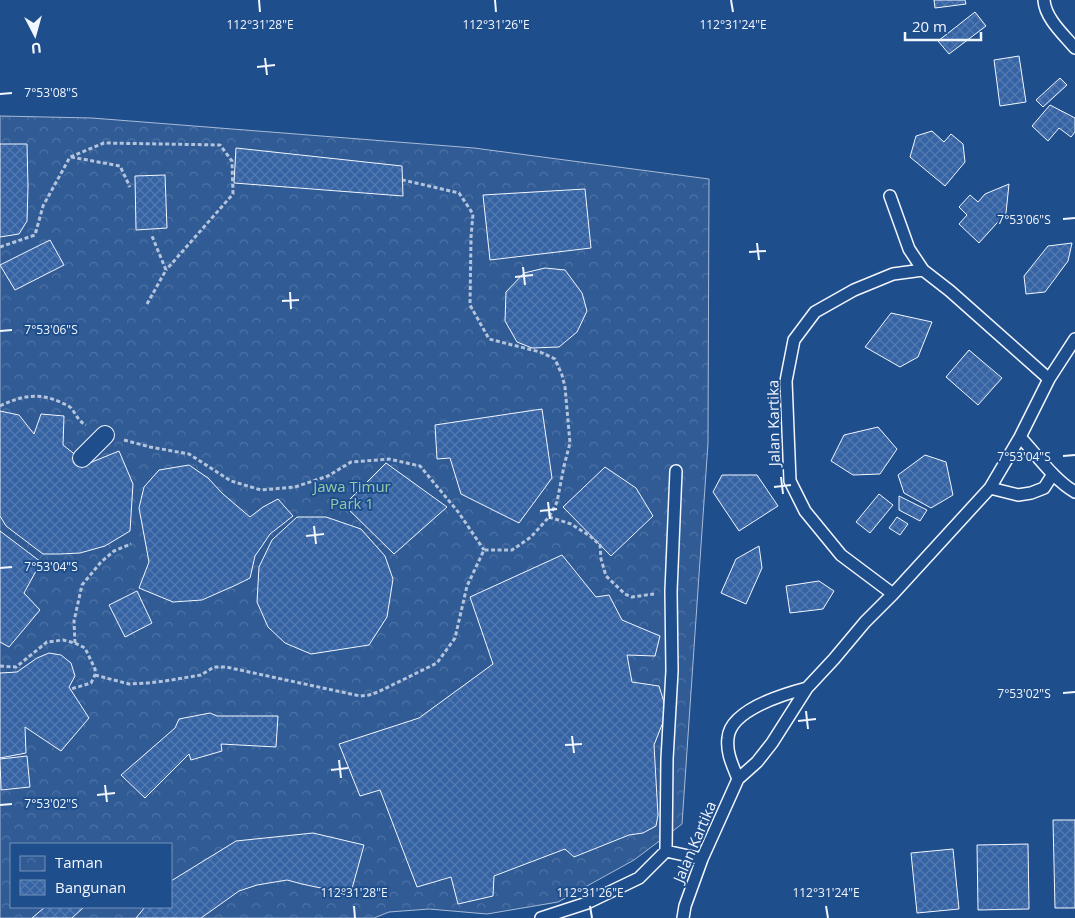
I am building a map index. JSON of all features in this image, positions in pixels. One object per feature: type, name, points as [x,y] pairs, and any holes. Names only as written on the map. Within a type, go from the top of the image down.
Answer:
[{"type":"street","points":[[82,458],[105,435]]},
{"type":"lane","points":[[1044,0],[1050,19],[1075,48]]},
{"type":"lane","points":[[890,196],[909,249],[923,270],[950,291],[1049,379]]},
{"type":"lane","name":"Jalan Kartika","points":[[683,918],[685,906],[702,858],[738,779],[757,762],[772,743],[807,688],[865,622],[893,594],[841,555],[805,511],[790,481],[786,381],[794,340],[815,312],[854,290],[893,274],[923,270]]},
{"type":"lane","points":[[893,594],[990,488],[1020,437],[1049,379],[1075,339]]},
{"type":"lane","points":[[1020,437],[1053,474],[1075,492]]},
{"type":"lane","points":[[541,918],[587,903],[639,878],[666,851],[667,759],[672,672],[671,591],[676,471]]},
{"type":"lane","points":[[990,488],[1018,495],[1031,493],[1044,488],[1053,474]]},
{"type":"lane","points":[[738,779],[728,754],[728,736],[731,726],[746,713],[762,703],[784,694],[807,688]]},
{"type":"lane","points":[[666,851],[702,858]]},
{"type":"path","points":[[0,247],[35,234],[43,206],[70,157],[104,143],[220,145],[232,160],[233,194],[166,270],[147,304]]},
{"type":"path","points":[[70,157],[120,166],[130,187]]},
{"type":"path","points":[[403,180],[459,193],[473,214],[470,305],[488,339],[540,352],[555,359],[565,387],[570,443],[557,502],[549,517],[531,537],[512,550],[484,550]]},
{"type":"path","points":[[152,236],[166,270]]},
{"type":"path","points":[[0,406],[12,400],[35,395],[51,398],[70,406],[80,422],[105,435],[150,448],[189,454],[230,481],[261,490],[295,487],[328,476],[351,462],[389,459],[420,466],[459,513],[484,550]]},
{"type":"path","points":[[549,517],[571,524],[600,545],[601,559],[606,576],[625,594],[632,597]]},
{"type":"path","points":[[76,643],[74,621],[82,585],[101,562],[114,551],[131,544]]},
{"type":"path","points":[[94,676],[129,684],[148,683],[201,674],[214,667],[226,667],[360,696],[369,695],[437,663],[455,638],[466,586],[484,550]]},
{"type":"path","points":[[0,666],[16,668],[47,642],[63,640],[76,643],[85,648],[95,669],[91,683],[71,689]]},
{"type":"green space","name":"Jawa Timur Park 1","points":[[0,116],[92,118],[474,148],[709,179],[708,443],[682,824],[634,860],[558,902],[487,914],[429,909],[389,912],[374,918],[0,918]]},
{"type":"building","points":[[934,0],[965,0],[966,4],[935,8]]},
{"type":"building","points":[[975,12],[986,26],[949,54],[938,41]]},
{"type":"building","points":[[1019,56],[1026,102],[1000,106],[994,60]]},
{"type":"building","points":[[1060,78],[1067,85],[1043,107],[1036,100]]},
{"type":"building","points":[[1050,105],[1075,118],[1075,132],[1071,137],[1059,128],[1048,141],[1032,126]]},
{"type":"building","points":[[932,131],[944,142],[951,134],[963,144],[965,162],[945,186],[910,157],[916,136]]},
{"type":"building","points":[[0,144],[27,144],[28,187],[27,221],[19,234],[0,237]]},
{"type":"building","points":[[236,148],[402,166],[403,196],[234,183]]},
{"type":"building","points":[[165,175],[167,228],[136,230],[135,176]]},
{"type":"building","points":[[1009,184],[1006,213],[979,243],[959,224],[967,215],[959,207],[970,195],[978,202],[985,194]]},
{"type":"building","points":[[585,189],[591,248],[490,260],[483,195]]},
{"type":"building","points":[[50,240],[64,265],[15,290],[0,265]]},
{"type":"building","points":[[1072,243],[1068,261],[1045,292],[1026,294],[1024,276],[1048,246]]},
{"type":"building","points":[[545,268],[565,270],[582,293],[587,311],[577,332],[559,347],[532,348],[517,342],[505,321],[506,292],[524,273]]},
{"type":"building","points":[[891,313],[932,322],[918,357],[900,367],[865,347]]},
{"type":"building","points":[[969,350],[1002,378],[978,405],[946,377]]},
{"type":"building","points":[[542,409],[552,478],[519,523],[461,494],[450,458],[437,459],[435,425]]},
{"type":"building","points":[[0,411],[19,415],[34,434],[41,414],[64,416],[63,445],[87,464],[119,451],[133,484],[130,531],[105,546],[80,553],[43,554],[6,526],[0,516]]},
{"type":"building","points":[[878,427],[897,449],[880,474],[853,475],[831,461],[844,435]]},
{"type":"building","points":[[925,455],[946,462],[953,495],[931,508],[904,493],[898,475]]},
{"type":"building","points":[[386,463],[447,507],[394,554],[344,505]]},
{"type":"building","points":[[189,465],[208,478],[223,494],[250,517],[278,499],[293,516],[270,534],[255,556],[250,578],[202,600],[173,602],[139,588],[149,562],[139,508],[144,487],[159,470]]},
{"type":"building","points":[[605,467],[636,488],[653,516],[611,556],[563,507]]},
{"type":"building","points":[[722,475],[757,475],[778,506],[739,531],[713,492]]},
{"type":"building","points":[[879,494],[893,505],[870,533],[856,522]]},
{"type":"building","points":[[899,496],[927,510],[920,521],[899,510]]},
{"type":"building","points":[[297,517],[326,517],[361,529],[385,556],[393,579],[387,617],[369,645],[311,654],[285,643],[268,627],[257,602],[259,567],[272,540]]},
{"type":"building","points":[[897,517],[908,524],[900,535],[889,528]]},
{"type":"building","points":[[0,531],[41,562],[24,593],[40,610],[9,647],[0,642]]},
{"type":"building","points":[[759,546],[762,568],[746,604],[721,593],[736,559]]},
{"type":"building","points":[[562,555],[596,597],[609,595],[622,620],[660,636],[655,656],[627,655],[632,682],[659,686],[667,712],[654,745],[658,815],[656,826],[643,833],[629,835],[574,857],[565,849],[494,876],[493,896],[458,904],[451,877],[417,887],[380,790],[360,796],[339,744],[419,718],[493,664],[470,597]]},
{"type":"building","points":[[819,581],[834,591],[823,609],[790,613],[786,586]]},
{"type":"building","points":[[137,591],[152,623],[125,637],[109,605]]},
{"type":"building","points":[[49,653],[61,655],[71,663],[75,676],[69,687],[89,718],[61,751],[25,727],[26,753],[0,758],[0,673],[17,672],[37,658]]},
{"type":"building","points":[[210,713],[217,716],[278,716],[276,747],[221,744],[222,751],[191,760],[189,754],[145,798],[121,775],[175,728],[179,719]]},
{"type":"building","points":[[27,756],[30,787],[1,790],[0,759]]},
{"type":"building","points":[[1053,820],[1075,820],[1075,908],[1055,908]]},
{"type":"building","points":[[313,833],[364,845],[350,896],[287,880],[257,885],[239,891],[201,918],[136,918],[144,908],[172,908],[172,880],[236,841]]},
{"type":"building","points":[[1028,844],[1029,909],[978,910],[977,845]]},
{"type":"building","points":[[953,849],[959,909],[917,913],[911,853]]},
{"type":"building","points":[[44,908],[83,908],[72,918],[32,918]]}]
